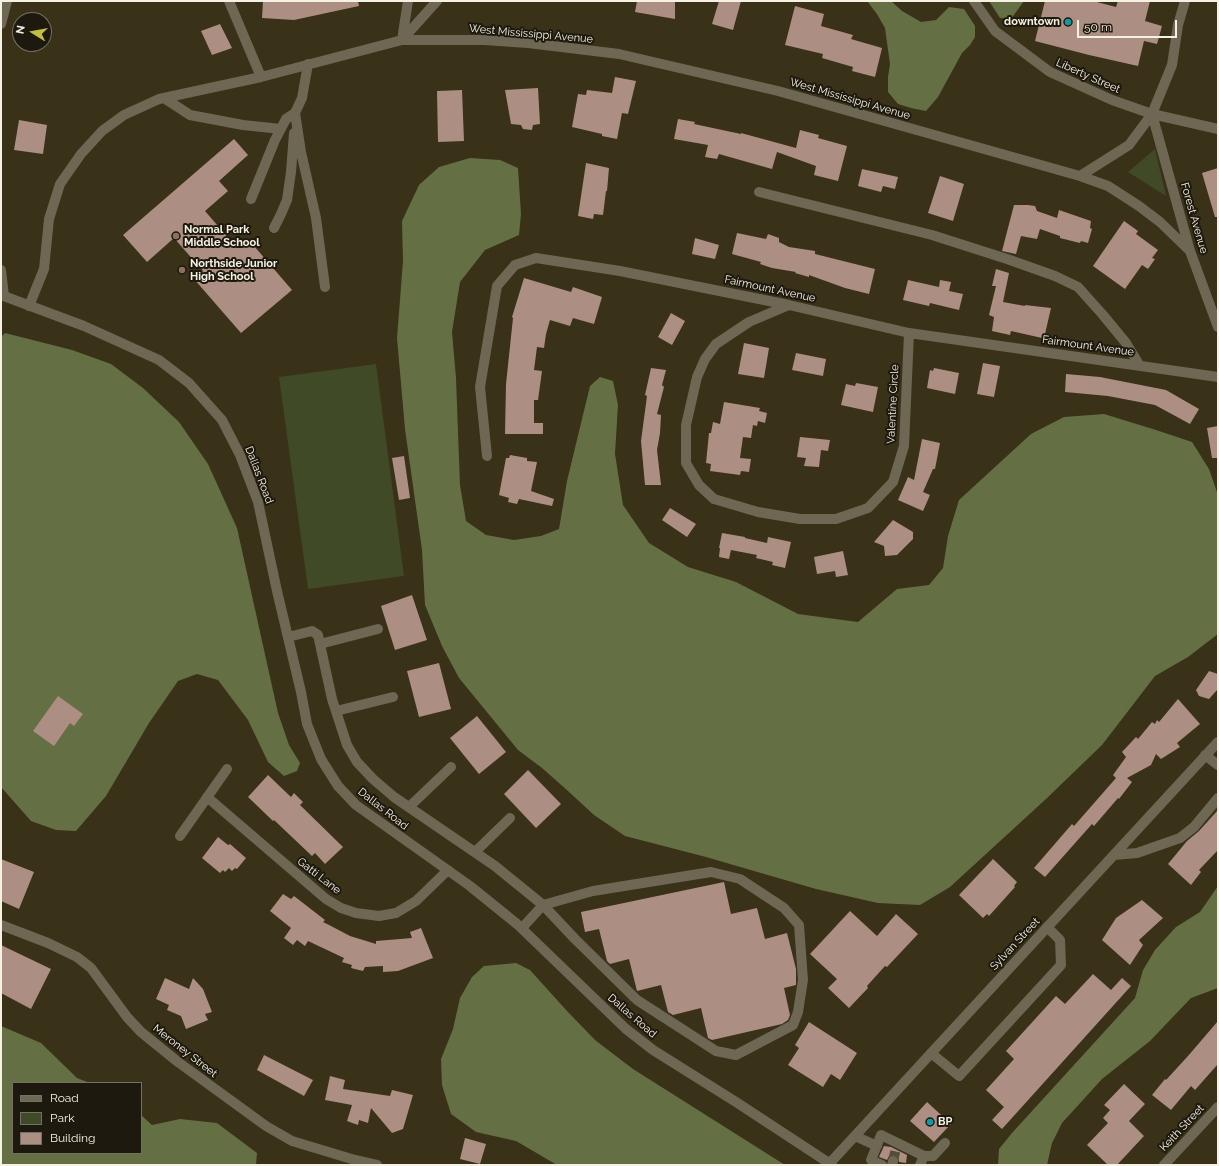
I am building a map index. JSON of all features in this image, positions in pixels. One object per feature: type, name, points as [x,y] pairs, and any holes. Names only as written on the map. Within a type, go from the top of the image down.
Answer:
[{"type":"street","points":[[229,1],[261,77]]},
{"type":"street","points":[[402,40],[408,1]]},
{"type":"street","points":[[402,40],[437,1]]},
{"type":"street","name":"Liberty Street","points":[[974,1],[995,31],[1050,72],[1112,100],[1152,114],[1218,129]]},
{"type":"street","points":[[1080,176],[1129,145],[1152,114],[1172,65],[1178,25],[1184,1]]},
{"type":"street","points":[[1,24],[4,3]]},
{"type":"street","name":"West Mississippi Avenue","points":[[28,306],[44,269],[49,219],[60,184],[81,154],[102,131],[124,115],[159,99],[261,77],[402,40],[484,40],[528,43],[618,54],[778,91],[1080,176],[1108,186],[1139,206],[1160,222],[1190,251]]},
{"type":"street","points":[[274,228],[287,200],[291,172],[295,113],[302,98],[308,64]]},
{"type":"street","points":[[164,98],[190,115],[243,125],[280,129]]},
{"type":"street","points":[[251,199],[280,129],[286,119],[295,113]]},
{"type":"street","points":[[295,113],[301,152],[316,218],[325,287]]},
{"type":"street","name":"Forest Avenue","points":[[1152,114],[1190,251],[1218,327]]},
{"type":"street","points":[[759,192],[932,235],[1055,276],[1078,287],[1126,342],[1140,366]]},
{"type":"street","name":"Fairmount Avenue","points":[[487,456],[480,387],[497,286],[515,265],[536,258],[620,271],[789,305],[909,333],[1218,378]]},
{"type":"street","points":[[1,270],[2,295]]},
{"type":"street","name":"Dallas Road","points":[[2,295],[84,326],[159,360],[189,383],[222,420],[240,455],[258,502],[307,724],[321,759],[338,786],[356,805],[470,886],[522,928],[637,1038],[653,1050],[831,1164]]},
{"type":"street","name":"Valentine Circle","points":[[789,305],[749,322],[716,344],[705,359],[697,377],[686,425],[686,463],[699,485],[714,499],[758,512],[800,519],[836,520],[868,508],[893,482],[904,446],[909,333]]},
{"type":"street","points":[[320,644],[378,629]]},
{"type":"street","points":[[288,637],[312,631],[318,635],[332,698],[347,745],[357,762],[373,779],[394,797],[495,866],[543,905],[637,1000],[716,1051],[736,1055],[793,1025],[798,1012],[804,980],[799,925],[784,908],[740,879],[712,872],[593,891],[543,905],[522,928]]},
{"type":"street","points":[[336,711],[393,697]]},
{"type":"street","name":"Sylvan Street","points":[[831,1164],[931,1053],[1218,742]]},
{"type":"street","points":[[1205,755],[1218,765]]},
{"type":"street","points":[[409,807],[451,767]]},
{"type":"street","points":[[180,836],[227,769]]},
{"type":"street","name":"Gatti Lane","points":[[207,797],[326,900],[340,908],[356,913],[379,916],[396,913],[416,902],[448,870]]},
{"type":"street","points":[[1114,855],[1138,853],[1180,838],[1194,827],[1218,798]]},
{"type":"street","points":[[475,852],[510,818]]},
{"type":"street","name":"Meroney Street","points":[[1,925],[48,943],[77,957],[91,968],[127,1017],[141,1032],[178,1062],[266,1126],[292,1141],[377,1165]]},
{"type":"street","points":[[931,1053],[959,1076],[1061,965],[1060,940],[1047,927]]},
{"type":"street","name":"Keith Street","points":[[1164,1165],[1218,1107]]},
{"type":"street","points":[[882,1165],[871,1160],[881,1135],[922,1160],[932,1156],[945,1143]]},
{"type":"street","points":[[855,1136],[876,1146]]},
{"type":"green space","points":[[867,1],[891,1],[902,11],[921,22],[936,20],[949,7],[964,9],[975,26],[975,37],[962,53],[938,97],[926,111],[898,104],[888,92],[890,64],[885,28]]},
{"type":"green space","points":[[989,1],[1024,1],[1011,19],[1000,18]]},
{"type":"green space","points":[[1155,149],[1166,196],[1128,172]]},
{"type":"green space","points":[[470,158],[500,160],[518,168],[521,214],[519,235],[485,250],[460,282],[452,332],[456,378],[460,485],[466,521],[486,535],[514,540],[541,536],[559,529],[567,481],[590,386],[600,377],[613,381],[618,405],[615,454],[623,505],[649,543],[688,567],[736,582],[798,614],[858,622],[897,589],[929,585],[943,568],[948,536],[959,500],[1031,434],[1064,417],[1104,414],[1192,442],[1209,469],[1218,495],[1218,634],[1188,657],[1155,676],[1102,745],[1046,799],[950,887],[920,905],[878,903],[816,889],[706,857],[625,836],[594,815],[542,768],[518,750],[459,678],[442,646],[425,605],[422,550],[405,429],[397,338],[403,261],[402,221],[419,185],[439,167]]},
{"type":"green space","points":[[5,333],[72,350],[111,364],[143,388],[179,422],[208,464],[237,528],[278,713],[289,745],[300,763],[297,771],[284,776],[268,762],[248,720],[218,680],[197,674],[178,681],[149,723],[106,796],[76,831],[56,830],[31,821],[1,787],[1,337]]},
{"type":"green space","points":[[376,364],[404,576],[308,589],[279,377]]},
{"type":"green space","points":[[1218,886],[1218,988],[1191,998],[1150,1041],[1102,1079],[1062,1123],[1052,1143],[1047,1165],[998,1165],[999,1149],[1012,1133],[1135,998],[1143,970],[1155,950],[1176,927],[1200,912]]},
{"type":"green space","points":[[516,963],[530,970],[595,1040],[633,1069],[785,1165],[557,1165],[516,1141],[476,1132],[451,1114],[442,1085],[441,1059],[453,1029],[460,998],[472,977],[484,966]]},
{"type":"green space","points":[[1,1026],[41,1043],[77,1078],[87,1082],[12,1082],[12,1154],[142,1154],[142,1116],[152,1125],[180,1119],[217,1123],[257,1153],[256,1165],[1,1165]]},
{"type":"building","points":[[263,1],[358,1],[359,6],[294,20],[262,18]]},
{"type":"building","points":[[637,1],[675,1],[675,19],[635,12]]},
{"type":"building","points":[[719,1],[741,1],[733,30],[712,24]]},
{"type":"building","points":[[1045,1],[1093,1],[1116,7],[1118,1],[1150,1],[1145,21],[1162,26],[1157,44],[1144,41],[1138,66],[1035,41]]},
{"type":"building","points":[[795,6],[824,14],[821,26],[853,35],[851,39],[882,48],[875,77],[852,71],[853,67],[822,58],[823,54],[785,45]]},
{"type":"building","points":[[220,24],[232,48],[212,55],[201,31]]},
{"type":"building","points":[[615,77],[636,81],[628,114],[622,113],[617,139],[572,127],[578,94],[586,95],[587,90],[612,93]]},
{"type":"building","points":[[538,88],[540,124],[533,125],[532,130],[523,129],[521,125],[511,124],[505,90]]},
{"type":"building","points":[[462,90],[464,141],[438,142],[437,91]]},
{"type":"building","points":[[678,119],[695,122],[694,124],[741,133],[796,148],[800,130],[819,135],[818,138],[847,146],[838,181],[814,175],[816,166],[777,152],[772,169],[719,154],[717,159],[705,157],[708,145],[674,139]]},
{"type":"building","points":[[19,120],[47,125],[43,154],[14,150]]},
{"type":"building","name":"Normal Park Middle School","points":[[234,139],[248,155],[219,181],[228,191],[205,211],[237,248],[248,239],[292,290],[241,333],[194,279],[203,271],[174,238],[147,262],[123,235]]},
{"type":"building","points":[[586,163],[609,168],[603,215],[594,214],[593,219],[578,216]]},
{"type":"building","points":[[1218,168],[1218,217],[1215,217],[1202,173]]},
{"type":"building","points":[[862,169],[898,177],[895,189],[883,186],[881,192],[858,186]]},
{"type":"building","points":[[940,176],[964,184],[953,221],[928,213]]},
{"type":"building","points":[[1014,205],[1035,206],[1037,211],[1057,218],[1059,210],[1091,221],[1090,228],[1092,229],[1088,243],[1081,241],[1080,243],[1060,238],[1060,236],[1040,229],[1037,239],[1021,236],[1016,254],[1002,251]]},
{"type":"building","points":[[1124,221],[1138,231],[1136,234],[1158,250],[1152,258],[1155,259],[1148,269],[1142,265],[1125,289],[1093,266]]},
{"type":"building","points":[[737,233],[766,239],[768,234],[779,238],[779,242],[789,247],[815,251],[815,254],[875,269],[869,294],[845,288],[809,275],[809,277],[795,273],[796,272],[772,268],[760,264],[761,262],[732,254]]},
{"type":"building","points":[[695,238],[719,245],[715,259],[692,254]]},
{"type":"building","points":[[996,269],[1009,273],[1003,302],[1025,306],[1051,308],[1045,334],[1042,338],[1011,331],[1010,335],[992,331],[994,317],[989,315],[996,286],[992,286]]},
{"type":"building","points":[[524,278],[571,292],[573,287],[602,297],[594,324],[573,318],[570,326],[550,320],[544,348],[537,347],[534,370],[542,371],[538,400],[534,400],[534,423],[543,423],[543,434],[505,434],[506,384],[512,317]]},
{"type":"building","points":[[908,280],[939,287],[940,280],[951,282],[949,291],[963,294],[959,310],[930,303],[929,306],[903,300]]},
{"type":"building","points":[[671,313],[685,321],[672,345],[658,337]]},
{"type":"building","points":[[744,343],[769,348],[764,378],[738,374]]},
{"type":"building","points":[[796,353],[826,359],[823,376],[792,370]]},
{"type":"building","points":[[983,363],[1000,366],[994,397],[977,394]]},
{"type":"building","points":[[651,368],[666,370],[662,385],[664,387],[657,414],[661,415],[657,450],[661,485],[645,485],[641,441],[647,396],[645,395]]},
{"type":"building","points":[[934,368],[959,373],[955,394],[927,388],[930,370],[933,371]]},
{"type":"building","points":[[1066,374],[1100,377],[1166,390],[1199,409],[1190,424],[1155,405],[1108,396],[1065,392]]},
{"type":"building","points":[[856,383],[878,387],[873,412],[841,405],[846,384],[855,386]]},
{"type":"building","points":[[724,402],[760,408],[759,411],[767,413],[765,423],[758,421],[757,426],[753,425],[751,438],[743,437],[740,458],[751,459],[749,472],[741,471],[740,475],[710,471],[711,464],[706,463],[709,433],[711,433],[713,422],[720,424]]},
{"type":"building","points":[[1218,426],[1218,458],[1212,458],[1207,428]]},
{"type":"building","points":[[800,437],[830,440],[828,451],[821,450],[819,467],[804,466],[806,458],[797,457]]},
{"type":"building","points":[[922,439],[940,443],[935,469],[933,469],[923,492],[930,495],[923,511],[898,500],[908,477],[914,480]]},
{"type":"building","points":[[510,455],[527,458],[527,461],[537,462],[531,491],[554,499],[552,506],[519,499],[517,504],[508,502],[509,498],[499,495],[506,458],[509,458]]},
{"type":"building","points":[[404,456],[410,498],[399,500],[392,458]]},
{"type":"building","points":[[670,508],[696,524],[687,537],[662,520]]},
{"type":"building","points":[[893,520],[913,532],[913,539],[897,555],[885,556],[884,546],[874,542]]},
{"type":"building","points":[[722,533],[767,543],[768,537],[791,542],[785,568],[772,565],[773,562],[756,558],[757,555],[731,550],[729,559],[719,557]]},
{"type":"building","points":[[843,551],[848,575],[836,577],[835,571],[817,574],[814,557]]},
{"type":"building","points":[[412,595],[427,640],[395,650],[381,606]]},
{"type":"building","points":[[439,663],[451,709],[419,717],[407,671]]},
{"type":"building","points":[[1209,671],[1218,674],[1218,689],[1209,699],[1199,696],[1196,690]]},
{"type":"building","points":[[58,696],[83,714],[74,726],[70,723],[54,746],[33,731]]},
{"type":"building","points":[[1178,699],[1200,724],[1177,743],[1180,747],[1161,759],[1156,754],[1151,765],[1127,778],[1132,782],[1119,799],[1118,798],[1094,826],[1092,824],[1045,877],[1034,868],[1072,824],[1074,826],[1116,778],[1113,775],[1126,757],[1122,752],[1136,737],[1138,739],[1152,722],[1155,724],[1157,720],[1159,722]]},
{"type":"building","points":[[477,716],[506,752],[479,774],[450,738]]},
{"type":"building","points":[[528,770],[561,804],[536,828],[504,794]]},
{"type":"building","points":[[268,775],[291,797],[294,793],[303,802],[300,805],[343,847],[325,864],[315,853],[312,856],[248,797]]},
{"type":"building","points":[[1218,810],[1218,850],[1199,870],[1201,872],[1191,885],[1168,864],[1187,841],[1199,831]]},
{"type":"building","points":[[218,837],[228,845],[230,844],[246,858],[237,869],[235,868],[232,871],[229,868],[225,872],[223,870],[220,873],[202,858]]},
{"type":"building","points":[[1,859],[34,872],[19,909],[1,901]]},
{"type":"building","points":[[993,859],[1017,882],[1014,886],[1015,887],[989,916],[987,914],[983,918],[959,895]]},
{"type":"building","points":[[724,882],[731,914],[757,908],[765,939],[787,933],[796,969],[796,985],[784,988],[790,1015],[788,1020],[782,1024],[712,1040],[708,1038],[701,1008],[673,1015],[668,1012],[661,985],[637,991],[629,959],[610,964],[607,961],[599,929],[585,932],[581,912]]},
{"type":"building","points":[[283,894],[291,899],[294,896],[325,920],[323,922],[350,936],[376,944],[376,941],[412,938],[410,932],[421,928],[433,958],[398,971],[383,972],[383,966],[365,967],[363,971],[351,968],[352,965],[342,962],[344,958],[308,941],[305,946],[297,940],[293,945],[284,938],[291,928],[270,911]]},
{"type":"building","points":[[1142,900],[1163,918],[1139,940],[1143,945],[1130,965],[1102,940],[1116,918]]},
{"type":"building","points":[[850,911],[877,936],[896,914],[918,934],[887,967],[885,966],[867,986],[868,988],[849,1008],[828,988],[837,979],[810,954]]},
{"type":"building","points":[[1,945],[51,969],[31,1009],[1,993]]},
{"type":"building","points":[[1093,974],[1111,990],[1122,978],[1131,986],[1002,1129],[992,1120],[1004,1107],[986,1090],[1014,1059],[1006,1051],[1056,996],[1065,1004]]},
{"type":"building","points":[[165,978],[189,989],[193,978],[203,989],[212,1012],[205,1014],[208,1020],[186,1029],[181,1016],[167,1010],[169,1005],[156,999]]},
{"type":"building","points":[[1218,1021],[1218,1064],[1195,1090],[1191,1086],[1171,1110],[1152,1095]]},
{"type":"building","points":[[809,1022],[857,1053],[840,1080],[831,1074],[823,1087],[788,1065],[799,1048],[795,1045]]},
{"type":"building","points":[[264,1055],[313,1080],[304,1096],[257,1070]]},
{"type":"building","points":[[330,1076],[345,1080],[343,1089],[390,1096],[392,1090],[413,1095],[403,1129],[392,1133],[371,1108],[368,1123],[359,1120],[358,1125],[347,1121],[352,1105],[325,1100]]},
{"type":"building","points":[[1124,1084],[1145,1104],[1129,1121],[1144,1136],[1117,1165],[1108,1165],[1087,1145],[1108,1123],[1103,1118],[1110,1110],[1104,1105]]},
{"type":"building","name":"BP","points":[[927,1102],[951,1124],[934,1142],[910,1121]]},
{"type":"building","points":[[465,1138],[486,1144],[480,1164],[460,1159]]},
{"type":"building","points":[[884,1146],[891,1147],[907,1155],[906,1163],[899,1162],[898,1157],[894,1155],[889,1156],[887,1160],[879,1157]]},
{"type":"tunnel","points":[[893,1161],[896,1148]]},
{"type":"place","name":"downtown","points":[[1068,22]]},
{"type":"place","name":"Normal Park Middle School","points":[[176,236]]},
{"type":"place","name":"Northside Junior High School","points":[[182,270]]},
{"type":"place","name":"BP","points":[[930,1122]]}]
